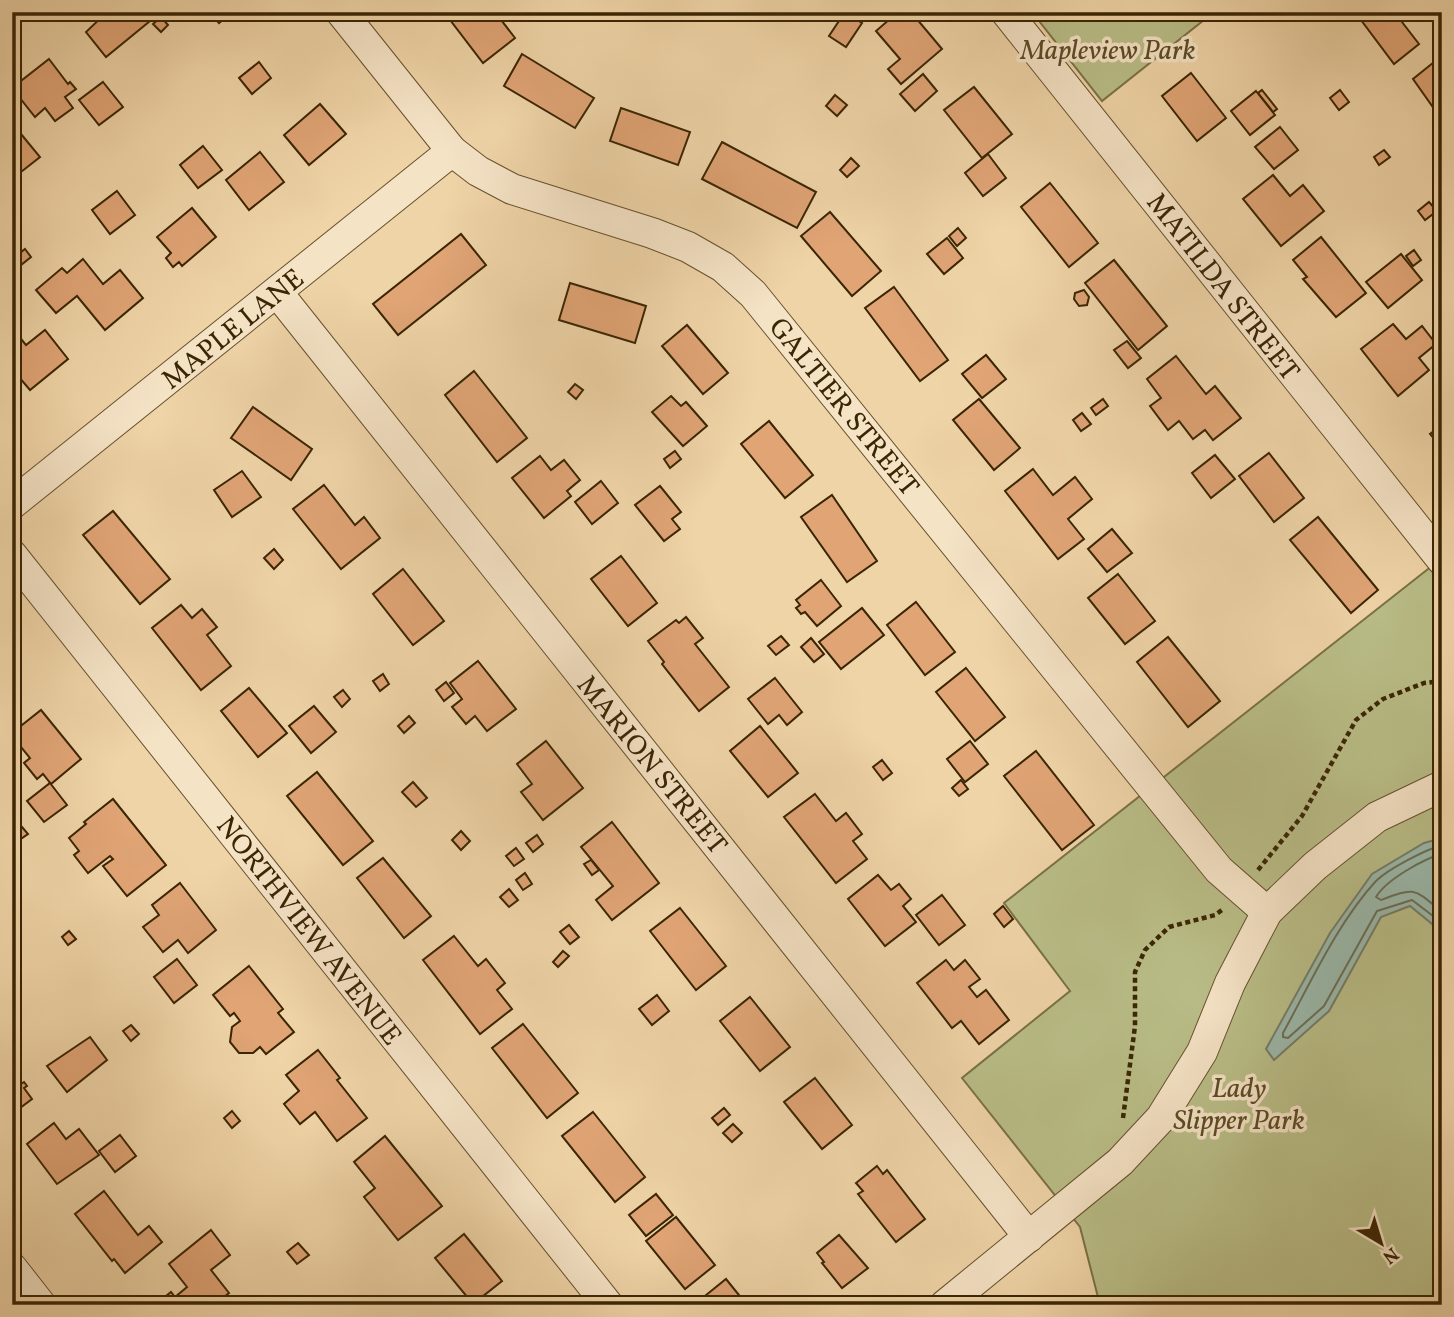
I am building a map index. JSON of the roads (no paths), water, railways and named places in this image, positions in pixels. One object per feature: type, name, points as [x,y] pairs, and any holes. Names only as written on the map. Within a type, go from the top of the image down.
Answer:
[{"type":"street","name":"GALTIER STREET","points":[[341,12],[452,151],[478,171],[512,189],[688,247],[723,267],[753,294],[1219,870],[1267,912]]},
{"type":"street","name":"MATILDA STREET","points":[[1006,12],[1442,560]]},
{"type":"street","name":"MAPLE LANE","points":[[12,504],[452,151]]},
{"type":"street","name":"MARION STREET","points":[[277,292],[1029,1237]]},
{"type":"street","name":"NORTHVIEW AVENUE","points":[[12,555],[608,1305]]},
{"type":"street","points":[[945,1305],[1120,1162],[1161,1118],[1202,1052],[1230,983],[1267,912],[1315,866],[1377,817],[1442,786]]},
{"type":"street","points":[[12,1268],[41,1305]]},
{"type":"water","points":[[1442,838],[1442,939],[1432,924],[1410,906],[1381,917],[1329,1011],[1274,1060],[1266,1049],[1330,933],[1372,874],[1424,843]]},
{"type":"park label","name":"Mapleview Park","points":[[1108,49]]},
{"type":"park label","name":"Lady Slipper Park","points":[[1239,1103]]}]
